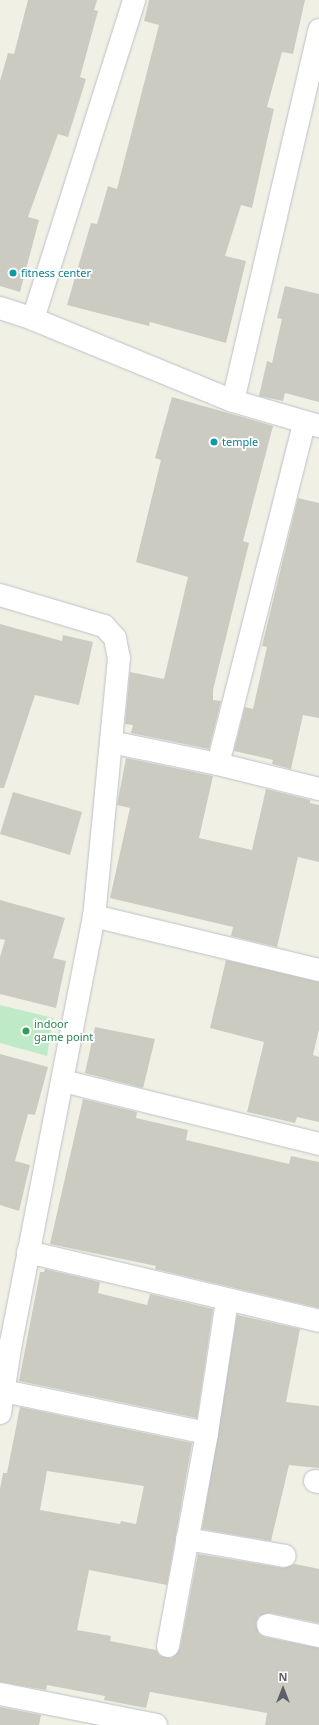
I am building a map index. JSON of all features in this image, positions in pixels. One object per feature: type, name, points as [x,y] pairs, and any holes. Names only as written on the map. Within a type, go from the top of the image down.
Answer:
[{"type":"street","points":[[33,319],[134,0]]},
{"type":"street","points":[[233,401],[313,84],[319,30]]},
{"type":"street","points":[[0,308],[33,319],[233,401],[311,425],[218,764]]},
{"type":"street","points":[[0,595],[104,626],[115,638],[118,658],[94,916],[63,1081],[28,1252],[5,1341],[4,1391],[0,1413]]},
{"type":"street","points":[[111,742],[218,764],[319,789]]},
{"type":"street","points":[[94,916],[319,970]]},
{"type":"street","points":[[63,1081],[319,1144]]},
{"type":"street","points":[[28,1252],[319,1321]]},
{"type":"street","points":[[168,1646],[207,1433],[227,1300]]},
{"type":"street","points":[[4,1391],[207,1433]]},
{"type":"street","points":[[187,1539],[285,1556]]},
{"type":"street","points":[[268,1625],[319,1636]]},
{"type":"street","points":[[0,1694],[156,1725]]},
{"type":"green space","name":"indoor game point","points":[[0,1005],[53,1018],[47,1056],[0,1043]]},
{"type":"building","points":[[28,0],[97,0],[94,10],[98,11],[80,77],[86,79],[68,137],[58,134],[28,217],[39,220],[20,292],[0,286],[0,81],[8,53],[14,54]]},
{"type":"building","points":[[149,0],[305,0],[293,54],[282,52],[267,107],[274,109],[252,208],[241,205],[225,256],[246,261],[226,343],[150,322],[149,326],[67,305],[91,223],[97,224],[108,186],[117,189],[159,25],[144,21]]},
{"type":"building","points":[[285,286],[319,294],[319,402],[285,393],[283,401],[259,396],[267,361],[272,363],[282,319],[277,318]]},
{"type":"building","points":[[172,397],[273,426],[243,541],[249,543],[213,690],[213,700],[221,701],[209,749],[131,733],[133,725],[125,724],[130,672],[164,679],[188,577],[136,562],[161,460],[155,458]]},
{"type":"building","points":[[298,498],[319,503],[319,718],[303,715],[291,769],[272,764],[273,760],[234,751],[245,707],[253,709],[267,647],[262,646]]},
{"type":"building","points":[[0,624],[62,641],[63,635],[93,642],[79,705],[35,695],[4,788],[0,788]]},
{"type":"building","points":[[126,758],[213,776],[199,838],[252,850],[266,789],[310,800],[310,803],[319,805],[319,862],[298,857],[277,947],[231,936],[233,927],[110,898],[130,808],[117,805]]},
{"type":"building","points":[[13,792],[82,812],[70,855],[0,834]]},
{"type":"building","points":[[0,900],[65,918],[53,958],[66,961],[56,1008],[0,994],[0,957],[5,940],[0,939]]},
{"type":"building","points":[[226,960],[319,982],[319,1029],[313,1055],[319,1057],[319,1122],[297,1117],[295,1123],[247,1112],[264,1042],[210,1028]]},
{"type":"building","points":[[95,1027],[155,1039],[143,1088],[85,1073]]},
{"type":"building","points":[[0,1054],[48,1067],[35,1115],[28,1114],[15,1161],[30,1165],[19,1211],[0,1205]]},
{"type":"building","points":[[83,1099],[137,1112],[136,1118],[188,1130],[186,1140],[289,1164],[291,1156],[319,1162],[319,1308],[155,1269],[156,1266],[50,1244]]},
{"type":"building","points":[[45,1269],[100,1282],[98,1293],[147,1305],[150,1294],[213,1309],[197,1418],[19,1381],[40,1272],[44,1272]]},
{"type":"building","points":[[237,1315],[300,1329],[286,1402],[319,1406],[319,1468],[289,1465],[271,1541],[202,1529]]},
{"type":"building","points":[[20,1407],[192,1443],[167,1585],[89,1570],[77,1630],[111,1636],[110,1641],[156,1650],[160,1656],[172,1658],[180,1648],[198,1554],[283,1568],[295,1564],[319,1569],[319,1623],[270,1613],[259,1616],[256,1623],[259,1634],[265,1637],[319,1648],[319,1725],[265,1725],[267,1713],[150,1692],[146,1708],[104,1700],[105,1696],[47,1685],[46,1690],[0,1682],[0,1489],[3,1473],[7,1473]],"holes":[[[47,1471],[144,1486],[136,1524],[121,1521],[120,1524],[40,1510]]]},
{"type":"building","points":[[0,1707],[41,1715],[39,1725],[0,1725]]},
{"type":"place","name":"fitness center","points":[[13,273]]},
{"type":"place","name":"temple","points":[[214,442]]},
{"type":"place","name":"indoor game point","points":[[26,1031]]}]
